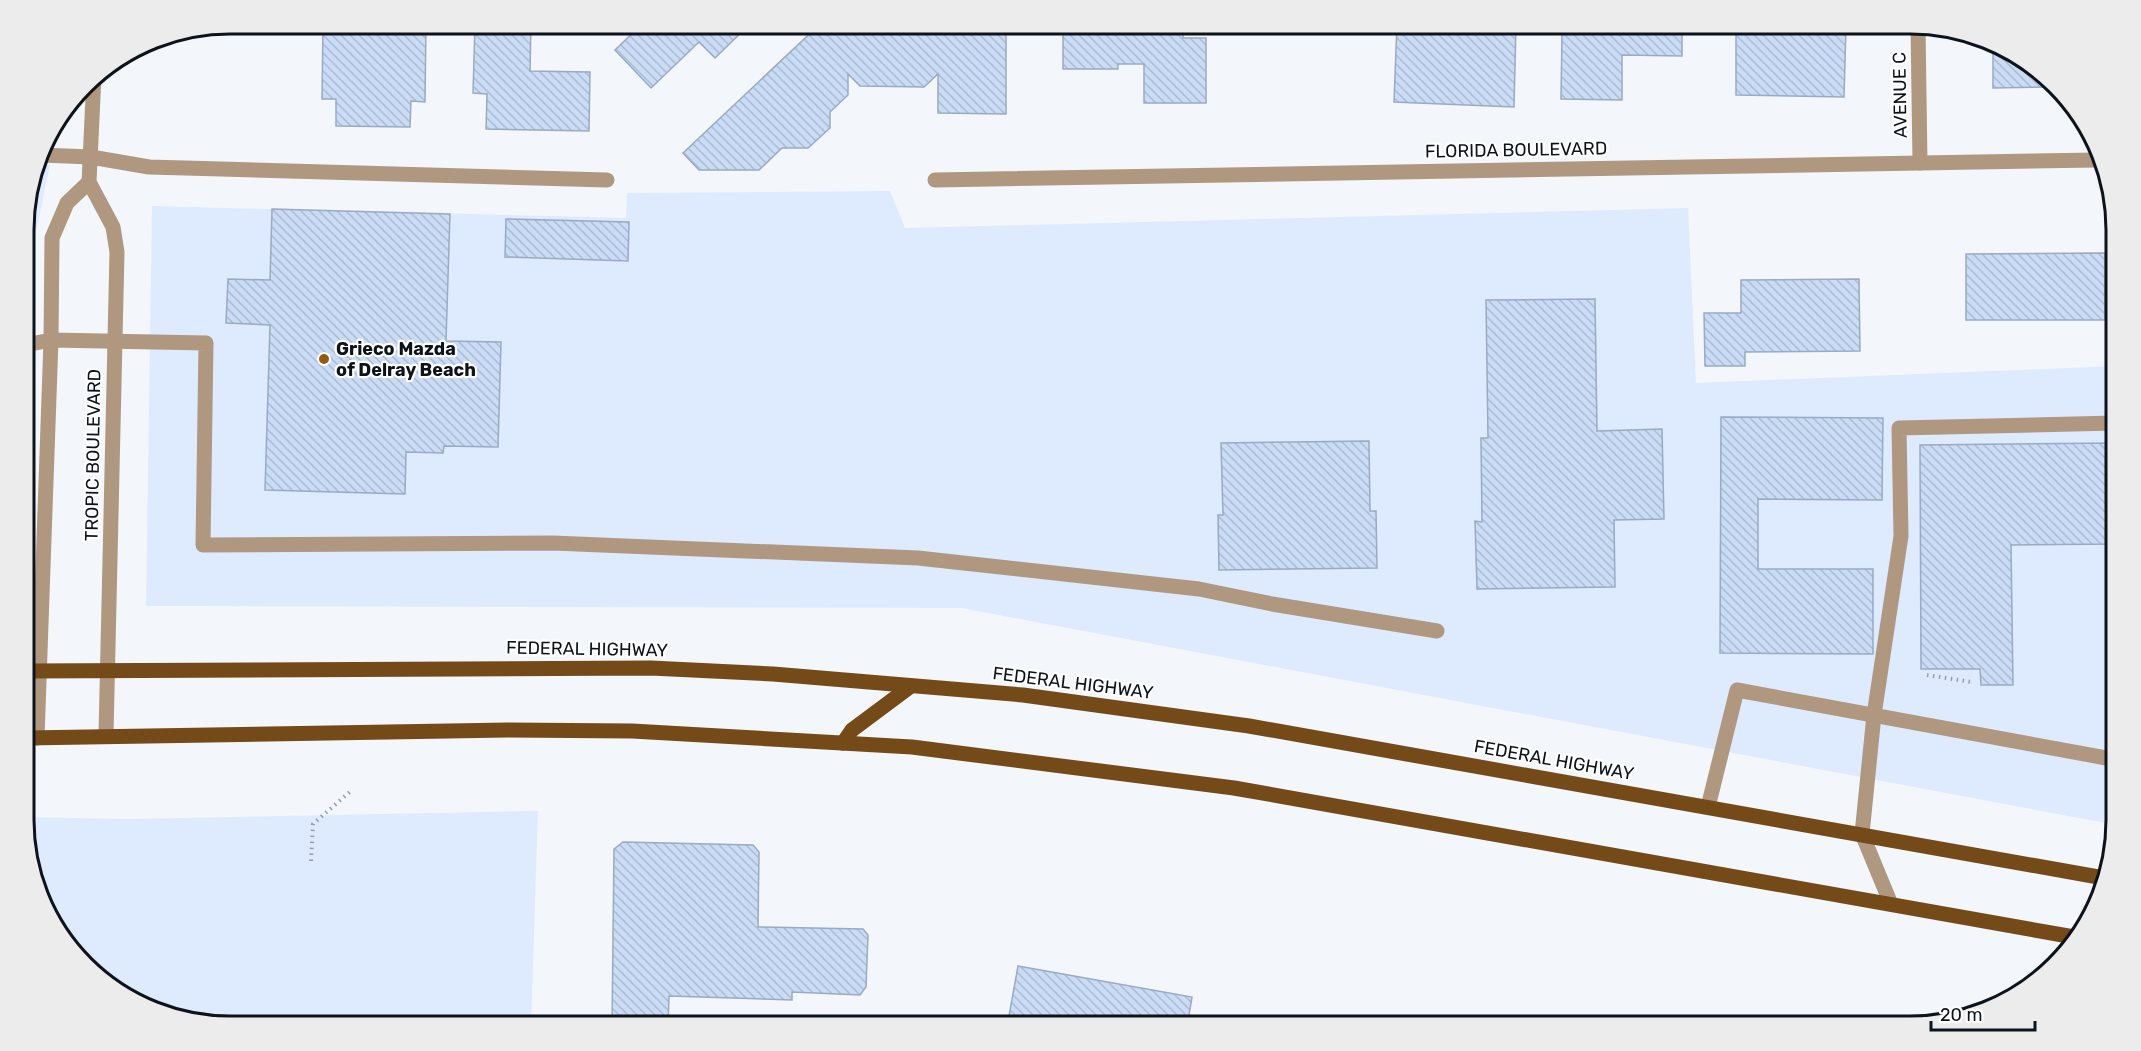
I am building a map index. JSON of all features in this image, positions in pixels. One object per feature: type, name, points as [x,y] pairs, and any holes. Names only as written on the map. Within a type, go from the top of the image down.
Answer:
[{"type":"main road","name":"FEDERAL HIGHWAY","points":[[34,671],[107,673],[506,667],[651,668],[772,674],[911,686],[1131,708],[2098,877]]},
{"type":"main road","points":[[843,743],[852,730],[911,686]]},
{"type":"main road","points":[[34,738],[507,730],[632,731],[843,743],[1017,758],[1234,788],[2069,935]]},
{"type":"street","name":"AVENUE C","points":[[1918,35],[1920,163]]},
{"type":"street","points":[[34,647],[51,339],[52,238],[67,203],[89,182],[93,91]]},
{"type":"street","points":[[49,155],[91,157],[149,167],[607,180]]},
{"type":"street","name":"FLORIDA BOULEVARD","points":[[935,180],[2093,160]]},
{"type":"street","name":"TROPIC BOULEVARD","points":[[89,182],[113,227],[117,252],[106,735]]},
{"type":"street","points":[[35,343],[51,339],[206,343],[202,545],[553,543],[918,558],[1198,589],[1272,604],[1437,631]]},
{"type":"street","points":[[1892,904],[1862,834],[1874,715],[1901,536],[1899,428],[2106,423]]},
{"type":"street","points":[[1708,807],[1737,690],[2106,758]]},
{"type":"path","points":[[1927,675],[1972,682]]},
{"type":"path","points":[[311,861],[313,824],[352,790]]},
{"type":"shaded area","points":[[46,165],[50,165],[35,237],[36,205],[41,180]]},
{"type":"shaded area","points":[[890,191],[905,228],[1688,208],[1696,383],[2106,366],[2106,823],[961,608],[146,606],[152,206],[626,218],[627,193]]},
{"type":"shaded area","points":[[538,811],[531,1017],[231,1017],[180,1010],[144,996],[111,976],[75,940],[49,895],[36,846],[34,817],[127,819]]},
{"type":"building","points":[[1183,34],[1183,38],[1206,38],[1206,103],[1144,103],[1144,64],[1118,64],[1118,69],[1063,69],[1063,35]]},
{"type":"building","points":[[1397,34],[1516,34],[1514,107],[1394,102]]},
{"type":"building","points":[[1562,34],[1682,34],[1682,56],[1622,55],[1622,100],[1561,99]]},
{"type":"building","points":[[1736,34],[1846,34],[1844,97],[1736,95]]},
{"type":"building","points":[[323,35],[426,35],[425,102],[411,101],[410,127],[336,126],[336,99],[322,99]]},
{"type":"building","points":[[475,35],[531,35],[530,71],[590,72],[589,131],[486,129],[487,94],[473,93]]},
{"type":"building","points":[[631,35],[739,35],[715,58],[699,42],[651,88],[615,50]]},
{"type":"building","points":[[809,35],[1006,35],[1006,114],[938,113],[938,74],[924,87],[860,86],[848,74],[848,95],[830,112],[830,128],[808,148],[782,148],[759,170],[699,170],[683,153]]},
{"type":"building","points":[[1993,53],[2030,75],[2044,87],[1993,88]]},
{"type":"building","points":[[272,209],[450,214],[446,341],[501,342],[498,447],[444,446],[443,453],[406,452],[405,494],[265,490],[270,325],[226,323],[228,279],[270,280]]},
{"type":"building","points":[[506,219],[629,222],[628,261],[505,257]]},
{"type":"building","points":[[2105,253],[2105,320],[1966,320],[1966,254]]},
{"type":"building","points":[[1859,279],[1860,351],[1745,352],[1745,366],[1705,366],[1704,313],[1741,313],[1741,280]]},
{"type":"building","points":[[1595,299],[1597,431],[1662,429],[1664,519],[1614,520],[1615,587],[1477,589],[1475,521],[1482,522],[1481,438],[1488,438],[1486,300]]},
{"type":"building","points":[[1721,417],[1883,418],[1882,500],[1758,499],[1758,569],[1873,569],[1873,654],[1720,653]]},
{"type":"building","points":[[1369,441],[1370,511],[1376,511],[1377,568],[1219,570],[1218,515],[1223,515],[1221,443]]},
{"type":"building","points":[[2106,443],[2106,544],[2011,545],[2013,685],[1981,685],[1980,669],[1921,669],[1920,445]]},
{"type":"building","points":[[623,842],[753,845],[759,852],[758,927],[863,929],[868,935],[866,987],[860,995],[792,992],[792,1000],[669,996],[668,1017],[612,1017],[614,849]]},
{"type":"building","points":[[1018,966],[1192,997],[1189,1016],[1009,1017]]},
{"type":"place","name":"Grieco Mazda of Delray Beach","points":[[324,359]]}]
